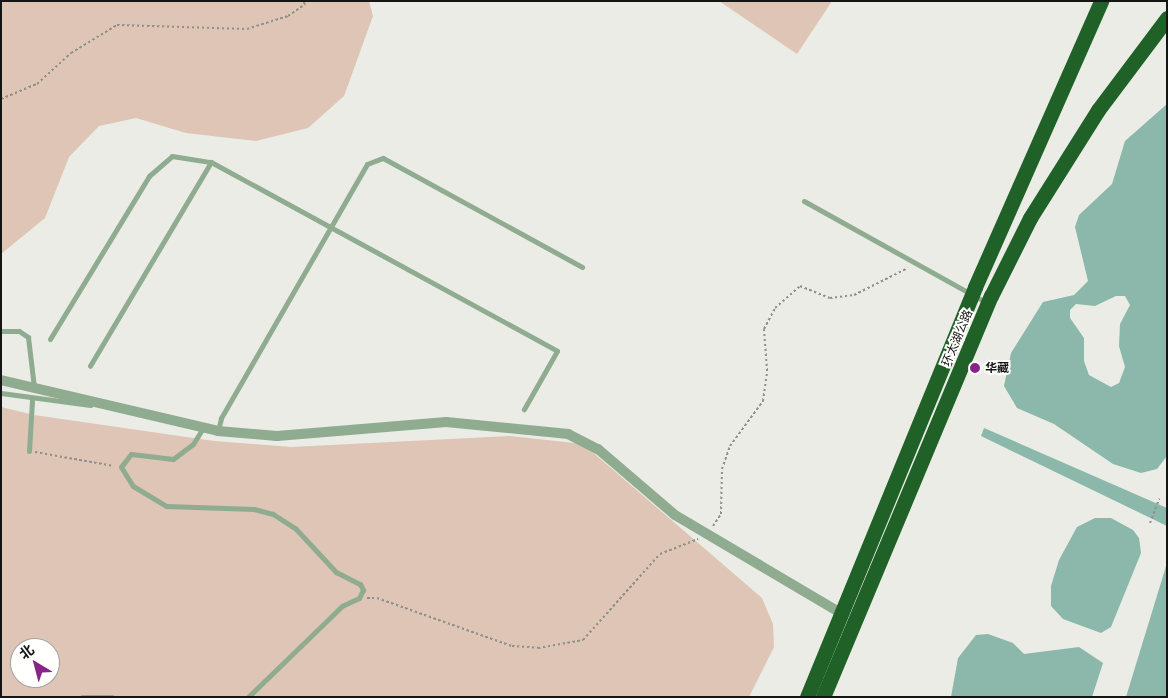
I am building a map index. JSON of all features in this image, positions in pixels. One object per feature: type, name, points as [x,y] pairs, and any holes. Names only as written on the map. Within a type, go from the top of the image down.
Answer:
[{"type":"highway","name":"环太湖公路","points":[[807,697],[971,296],[1101,1]]},
{"type":"highway","name":"环太湖公路","points":[[823,697],[988,303],[1030,218],[1064,161],[1167,18]]},
{"type":"street","points":[[1,380],[218,431],[277,436],[446,422],[568,434],[585,439],[674,515],[841,613]]},
{"type":"lane","points":[[50,338],[149,176],[172,156],[211,162],[557,351],[524,409]]},
{"type":"lane","points":[[218,431],[221,418],[367,164],[383,158],[582,268]]},
{"type":"lane","points":[[90,366],[211,162]]},
{"type":"lane","points":[[804,201],[971,296],[988,303]]},
{"type":"lane","points":[[1,330],[19,331],[28,337],[34,388]]},
{"type":"lane","points":[[1,393],[32,400],[101,405]]},
{"type":"lane","points":[[29,451],[32,400]]},
{"type":"lane","points":[[203,428],[193,444],[173,459],[131,454],[121,467],[133,486],[166,506],[254,509],[274,514],[296,529],[336,572],[360,584],[363,590],[359,598],[342,606],[248,697]]},
{"type":"lane","points":[[82,697],[112,697]]},
{"type":"path","points":[[1,99],[37,84],[71,53],[117,25],[247,28],[288,16],[304,4],[303,1]]},
{"type":"path","points":[[359,598],[377,598],[512,646],[538,648],[583,640],[660,554],[706,534],[721,514],[722,469],[730,446],[763,401],[767,371],[764,329],[775,308],[800,286],[830,298],[854,295],[914,264]]},
{"type":"path","points":[[29,451],[121,467]]},
{"type":"path","points":[[1150,523],[1159,499]]},
{"type":"shaded area","points":[[1,1],[369,1],[373,16],[344,96],[308,128],[256,141],[186,133],[136,118],[99,126],[69,157],[45,218],[1,254]]},
{"type":"shaded area","points":[[719,1],[832,1],[797,54]]},
{"type":"shaded area","points":[[1,407],[34,415],[214,441],[291,447],[510,436],[583,444],[762,598],[773,624],[774,647],[749,697],[1,697]]},
{"type":"water","points":[[1167,104],[1167,456],[1157,469],[1141,473],[1113,464],[1054,424],[1017,408],[1004,386],[1011,353],[1043,302],[1074,295],[1088,281],[1075,227],[1079,215],[1112,184],[1125,141]],"holes":[[[1116,296],[1125,296],[1130,305],[1120,324],[1119,346],[1125,367],[1119,383],[1111,387],[1089,375],[1084,361],[1084,338],[1070,318],[1070,310],[1076,304],[1095,306]]]},
{"type":"water","points":[[984,428],[1167,508],[1167,526],[981,436]]},
{"type":"water","points":[[1095,518],[1111,518],[1133,530],[1139,538],[1141,553],[1111,627],[1101,633],[1063,619],[1051,606],[1051,586],[1059,560],[1077,527]]},
{"type":"water","points":[[1167,563],[1167,697],[1126,697]]},
{"type":"water","points":[[988,634],[1013,643],[1024,654],[1079,647],[1103,663],[1092,697],[951,697],[958,658],[976,635]]},
{"type":"place","name":"华藏","points":[[975,368]]}]
